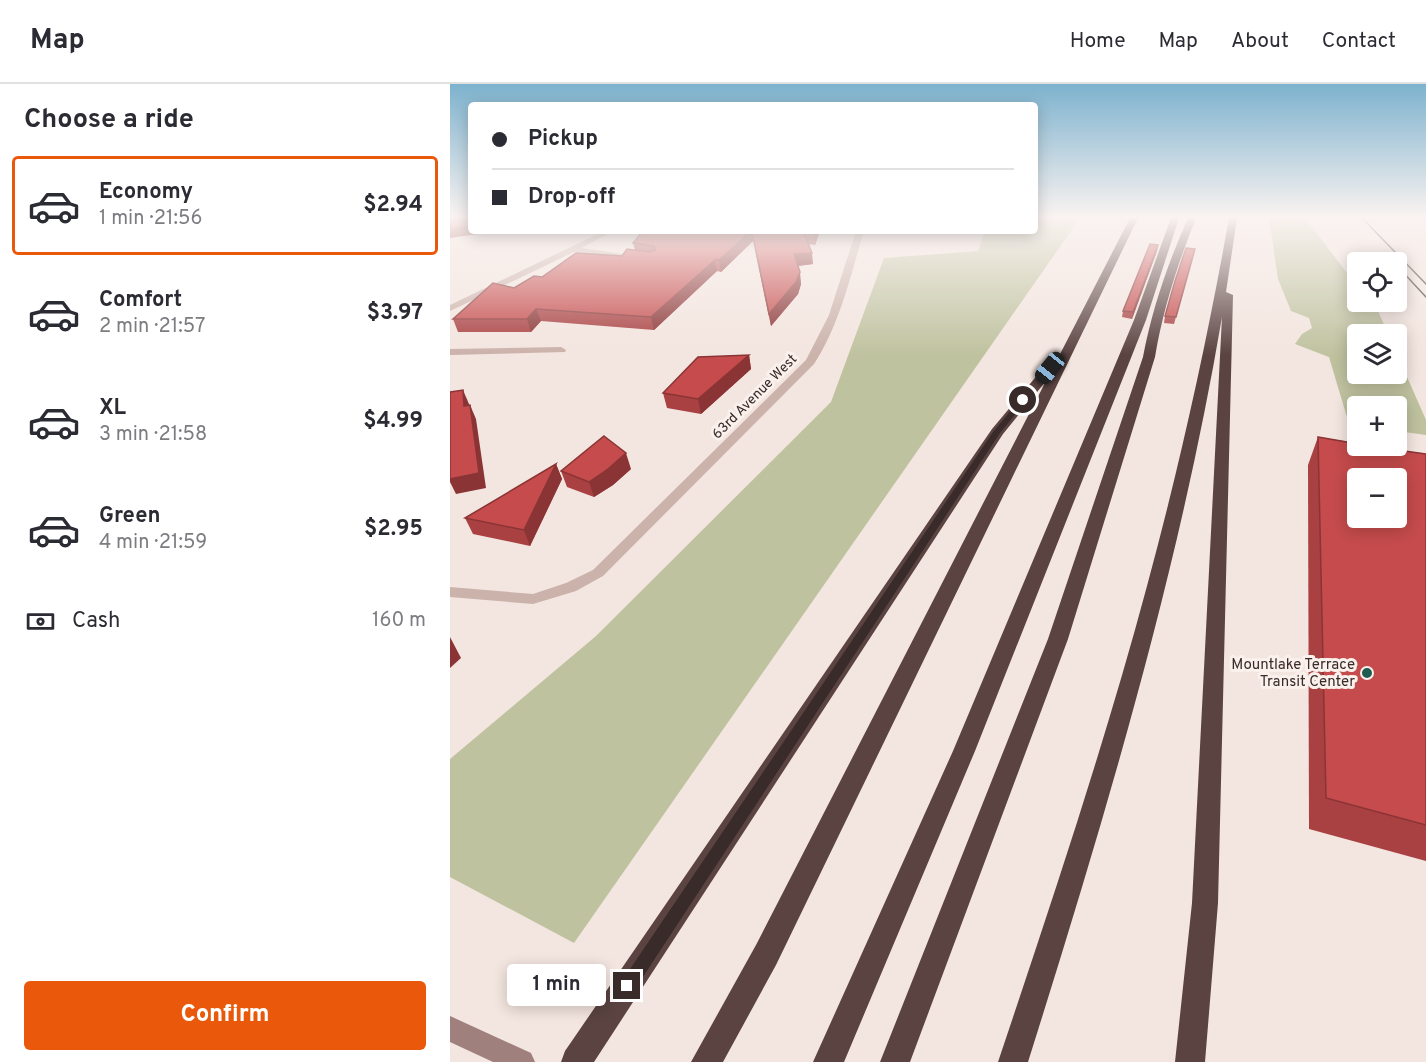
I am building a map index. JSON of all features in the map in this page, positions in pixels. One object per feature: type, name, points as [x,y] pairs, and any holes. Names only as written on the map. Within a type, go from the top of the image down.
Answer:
[{"type":"highway","points":[[706,1062],[766,955],[1112,264]]},
{"type":"highway","points":[[828,1062],[964,751],[1140,320],[1159,264]]},
{"type":"highway","points":[[895,1062],[1058,639],[1149,357],[1155,322],[1174,264]]},
{"type":"highway","points":[[1013,1062],[1065,902],[1115,736],[1171,528],[1197,410],[1225,264]]},
{"type":"highway","points":[[1190,1062],[1205,903],[1230,264]]},
{"type":"highway","points":[[576,1062],[997,432],[1076,336]]},
{"type":"main road","points":[[450,1029],[522,1062]]},
{"type":"street","points":[[450,308],[542,264]]},
{"type":"street","name":"63rd Avenue West","points":[[450,592],[533,599],[571,587],[598,573],[810,362],[837,303],[850,264]]},
{"type":"street","points":[[450,352],[561,350]]},
{"type":"green space","points":[[882,264],[1048,264],[574,943],[450,877],[450,759],[596,636],[831,402]]},
{"type":"green space","points":[[1276,264],[1340,264],[1347,273],[1347,312],[1378,312],[1384,324],[1347,324],[1347,384],[1407,384],[1407,377],[1426,420],[1426,435],[1407,432],[1407,396],[1347,396],[1347,417],[1329,357],[1295,344],[1302,334],[1312,328],[1309,318],[1291,311],[1278,279]]},
{"type":"building","points":[[561,264],[711,264],[651,317],[536,309],[527,319],[453,319],[493,283],[514,288],[534,276],[542,277]]},
{"type":"building","points":[[759,264],[797,264],[800,272],[796,282],[769,314]]},
{"type":"building","points":[[1142,264],[1151,264],[1133,312],[1123,311]]},
{"type":"building","points":[[1181,264],[1191,264],[1176,317],[1165,316]]},
{"type":"building","points":[[749,355],[698,399],[663,393],[698,357]]},
{"type":"building","points":[[463,390],[464,406],[470,405],[479,473],[450,479],[450,392]]},
{"type":"building","points":[[604,436],[626,453],[608,469],[589,482],[561,471]]},
{"type":"building","name":"Mountlake Terrace Transit Center","points":[[1318,437],[1347,442],[1347,456],[1407,456],[1407,451],[1426,454],[1426,825],[1326,798]]},
{"type":"building","points":[[556,464],[524,530],[465,518]]},
{"type":"tram line","points":[[1406,264],[1426,284]]},
{"type":"tram line","points":[[1407,277],[1426,297]]},
{"type":"place","name":"Mountlake Terrace Transit Center","points":[[1367,673]]},
{"type":"route","points":[[627,986],[997,432],[1023,400]]}]
